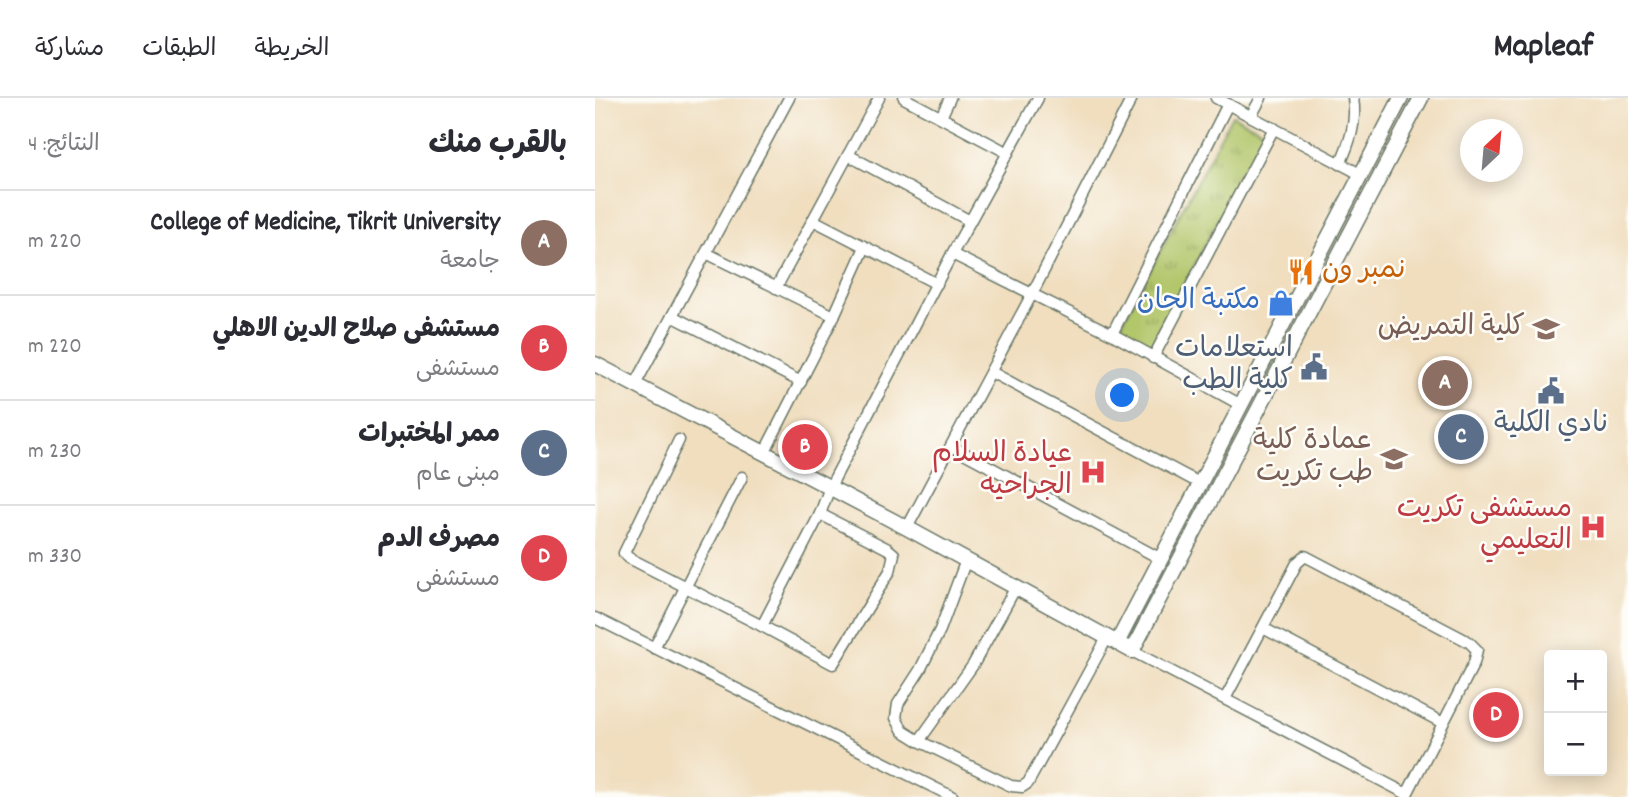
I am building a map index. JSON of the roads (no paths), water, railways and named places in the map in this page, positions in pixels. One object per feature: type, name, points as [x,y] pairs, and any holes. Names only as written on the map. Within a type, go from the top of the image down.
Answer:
[{"type":"street","points":[[635,385],[789,98]]},
{"type":"street","points":[[776,288],[879,98]]},
{"type":"street","points":[[904,98],[1008,153]]},
{"type":"street","points":[[941,117],[950,98]]},
{"type":"street","points":[[762,626],[820,514],[830,487],[952,254],[1038,98]]},
{"type":"street","points":[[907,527],[1033,294],[1132,98]]},
{"type":"street","points":[[1216,98],[1362,175]]},
{"type":"street","points":[[1251,116],[1261,98]]},
{"type":"street","points":[[1341,164],[1352,137],[1355,111],[1353,98]]},
{"type":"street","points":[[966,560],[940,630],[920,670],[898,704],[896,718],[903,731],[919,741],[1011,786],[1023,786],[1028,783],[1161,559],[1401,98]]},
{"type":"street","points":[[1132,652],[1420,98]]},
{"type":"street","points":[[1112,334],[1228,104]]},
{"type":"street","points":[[1153,358],[1274,128]]},
{"type":"street","points":[[848,155],[970,221]]},
{"type":"street","points":[[813,220],[937,284]]},
{"type":"street","points":[[764,453],[834,316],[865,247]]},
{"type":"street","points":[[706,253],[834,316]]},
{"type":"street","points":[[952,254],[1112,334],[1241,405]]},
{"type":"street","points":[[1303,288],[1317,295]]},
{"type":"street","points":[[672,316],[801,382]]},
{"type":"street","points":[[595,364],[907,527],[1132,652],[1406,794],[1474,663],[1477,650],[1469,642],[1305,556],[1297,563],[1225,699]]},
{"type":"street","points":[[991,372],[1201,484]]},
{"type":"street","points":[[679,440],[624,553],[833,664],[890,571],[894,554],[820,514]]},
{"type":"street","points":[[951,446],[1161,559]]},
{"type":"street","points":[[654,648],[742,477]]},
{"type":"street","points":[[919,741],[973,664],[1016,587]]},
{"type":"street","points":[[595,618],[953,797]]},
{"type":"street","points":[[1263,628],[1443,723]]},
{"type":"place","name":"نمبر ون","points":[[1301,272]]},
{"type":"place","name":"مكتبة الحان","points":[[1281,303]]},
{"type":"place","name":"كلية التمريض","points":[[1546,329]]},
{"type":"place","name":"استعلامات كلية الطب","points":[[1314,367]]},
{"type":"place","name":"College of Medicine, Tikrit University","points":[[1445,383]]},
{"type":"place","name":"نادي الكلية","points":[[1551,391]]},
{"type":"place","name":"ممر المختبرات","points":[[1461,437]]},
{"type":"place","name":"مستشفى صلاح الدين الاهلي","points":[[805,447]]},
{"type":"place","name":"عمادة كلية طب تكريت","points":[[1394,459]]},
{"type":"place","name":"عيادة السلام الجراحيه","points":[[1093,472]]},
{"type":"place","name":"مستشفى تكريت التعليمي","points":[[1593,527]]},
{"type":"place","name":"مصرف الدم","points":[[1496,715]]}]
